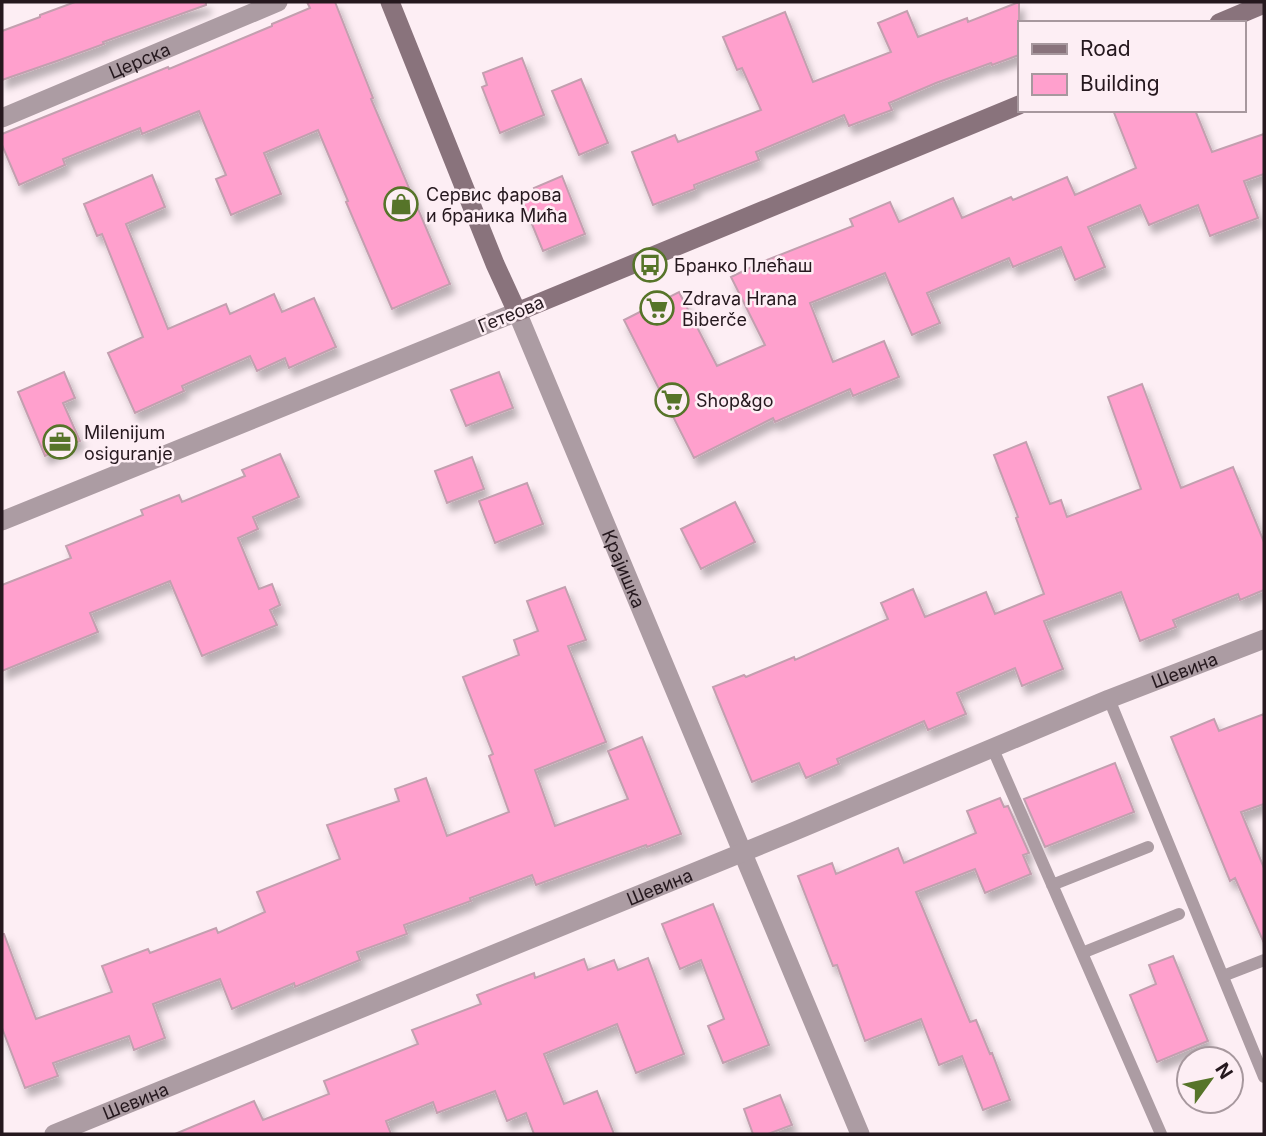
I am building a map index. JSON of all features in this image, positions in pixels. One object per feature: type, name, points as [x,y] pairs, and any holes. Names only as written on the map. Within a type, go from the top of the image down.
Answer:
[{"type":"main road","name":"Крајишка","points":[[390,2],[517,312]]},
{"type":"main road","points":[[1224,21],[1264,4]]},
{"type":"main road","name":"Гетеова","points":[[517,312],[1018,105]]},
{"type":"street","name":"Церска","points":[[2,118],[278,2]]},
{"type":"street","name":"Гетеова","points":[[2,521],[517,312]]},
{"type":"street","name":"Крајишка","points":[[517,312],[860,1134]]},
{"type":"street","name":"Шевина","points":[[54,1134],[1109,699],[1264,639]]},
{"type":"lane","points":[[1109,699],[1263,1071]]},
{"type":"lane","points":[[992,747],[1161,1134]]},
{"type":"lane","points":[[1052,885],[1148,847]]},
{"type":"lane","points":[[1082,953],[1179,914]]},
{"type":"lane","points":[[1223,976],[1264,960]]},
{"type":"building","points":[[75,2],[206,2],[206,5],[2,80],[2,31]]},
{"type":"building","points":[[307,2],[335,2],[373,98],[371,99],[450,284],[392,309],[318,130],[264,153],[281,194],[231,215],[216,179],[226,175],[199,111],[142,134],[140,128],[63,159],[65,165],[19,185],[2,145],[2,134],[272,26],[310,8]]},
{"type":"building","points":[[1019,2],[1018,55],[936,83],[889,103],[892,110],[849,126],[844,115],[756,152],[759,160],[694,185],[695,189],[653,205],[632,152],[675,135],[678,142],[761,110],[742,68],[737,70],[723,37],[785,12],[813,82],[891,52],[878,23],[907,11],[918,37],[967,18],[968,22]]},
{"type":"building","points":[[522,58],[544,115],[500,133],[482,87],[487,85],[483,73]]},
{"type":"building","points":[[581,79],[608,143],[579,155],[552,91]]},
{"type":"building","points":[[1114,112],[1196,112],[1212,152],[1264,134],[1264,174],[1244,181],[1258,218],[1210,236],[1198,205],[1149,225],[1140,205],[1088,227],[1105,267],[1075,280],[1061,247],[1013,267],[1009,258],[927,293],[940,323],[912,335],[885,273],[810,303],[833,362],[884,341],[899,377],[853,396],[850,389],[775,422],[773,418],[694,458],[624,320],[679,292],[717,366],[765,345],[731,277],[853,226],[850,219],[890,202],[899,222],[953,198],[962,218],[1067,177],[1075,195],[1136,168]]},
{"type":"building","points":[[152,175],[165,207],[126,224],[168,329],[226,304],[230,314],[274,294],[282,312],[314,298],[336,347],[289,368],[285,358],[257,371],[250,356],[182,386],[184,391],[135,413],[108,353],[143,337],[102,234],[97,236],[84,204]]},
{"type":"building","points":[[562,176],[585,234],[543,251],[522,200],[537,195],[534,188]]},
{"type":"building","points":[[64,372],[75,398],[63,403],[80,441],[45,456],[18,392]]},
{"type":"building","points":[[499,372],[513,408],[466,426],[451,390]]},
{"type":"building","points":[[1142,384],[1181,488],[1233,467],[1264,542],[1264,590],[1240,600],[1238,594],[1173,620],[1176,627],[1140,641],[1121,592],[1044,621],[1063,669],[1022,686],[1015,668],[957,693],[966,714],[928,730],[924,721],[837,759],[839,764],[806,778],[799,763],[752,782],[713,687],[794,657],[795,660],[888,619],[881,603],[913,589],[925,617],[986,592],[995,614],[1044,594],[994,455],[1026,442],[1050,504],[1061,500],[1067,517],[1141,489],[1108,397]]},
{"type":"building","points":[[280,454],[299,497],[253,517],[258,529],[238,538],[259,589],[272,584],[280,605],[270,610],[277,625],[202,656],[170,581],[90,613],[98,632],[2,671],[2,585],[71,558],[66,546],[143,515],[141,510],[179,495],[182,502],[245,476],[242,470]]},
{"type":"building","points":[[472,457],[484,489],[447,503],[435,471]]},
{"type":"building","points":[[527,483],[543,524],[495,543],[479,501]]},
{"type":"building","points":[[735,502],[755,542],[701,569],[681,529]]},
{"type":"building","points":[[565,587],[586,640],[568,646],[606,742],[535,770],[555,826],[628,799],[608,751],[642,737],[681,834],[536,885],[532,875],[470,898],[471,901],[404,925],[407,934],[357,952],[360,960],[295,987],[294,983],[232,1009],[220,979],[153,1004],[165,1038],[134,1050],[129,1036],[53,1063],[58,1076],[25,1088],[2,1028],[2,934],[36,1019],[112,992],[102,966],[148,949],[150,953],[216,928],[218,933],[265,912],[257,892],[340,859],[327,825],[399,801],[395,789],[426,778],[447,836],[509,812],[489,756],[493,754],[463,677],[519,655],[514,640],[538,631],[527,601]]},
{"type":"building","points":[[1264,714],[1264,804],[1241,812],[1264,868],[1264,943],[1235,878],[1230,881],[1171,737],[1214,719],[1219,731]]},
{"type":"building","points":[[1115,763],[1134,812],[1045,847],[1024,799]]},
{"type":"building","points":[[1000,798],[1004,807],[1008,806],[1029,853],[1023,855],[1031,874],[985,893],[975,869],[916,892],[970,1022],[976,1020],[1010,1100],[983,1110],[962,1056],[939,1065],[921,1019],[865,1041],[837,965],[833,966],[798,876],[832,863],[836,874],[898,848],[904,863],[976,833],[967,811]]},
{"type":"building","points":[[713,904],[769,1045],[723,1063],[708,1026],[724,1019],[701,960],[680,969],[662,924]]},
{"type":"building","points":[[1173,956],[1208,1041],[1198,1045],[1175,1045],[1175,1055],[1157,1062],[1130,995],[1156,984],[1149,965]]},
{"type":"building","points":[[648,958],[684,1054],[636,1073],[617,1024],[544,1054],[564,1104],[597,1091],[614,1134],[534,1134],[526,1113],[507,1121],[495,1091],[437,1113],[433,1102],[386,1121],[391,1134],[175,1134],[254,1101],[263,1120],[329,1094],[324,1081],[418,1044],[412,1030],[481,1004],[477,995],[534,973],[535,978],[584,959],[588,970],[614,960],[618,970]]},
{"type":"building","points":[[780,1095],[792,1125],[768,1134],[753,1134],[744,1109]]},
{"type":"place","name":"Сервис фарова и браника Мића","points":[[401,204]]},
{"type":"place","name":"Бранко Плећаш","points":[[650,265]]},
{"type":"place","name":"Zdrava Hrana Biberče","points":[[657,308]]},
{"type":"place","name":"Shop&go","points":[[672,400]]},
{"type":"place","name":"Milenijum osiguranje","points":[[60,442]]}]
